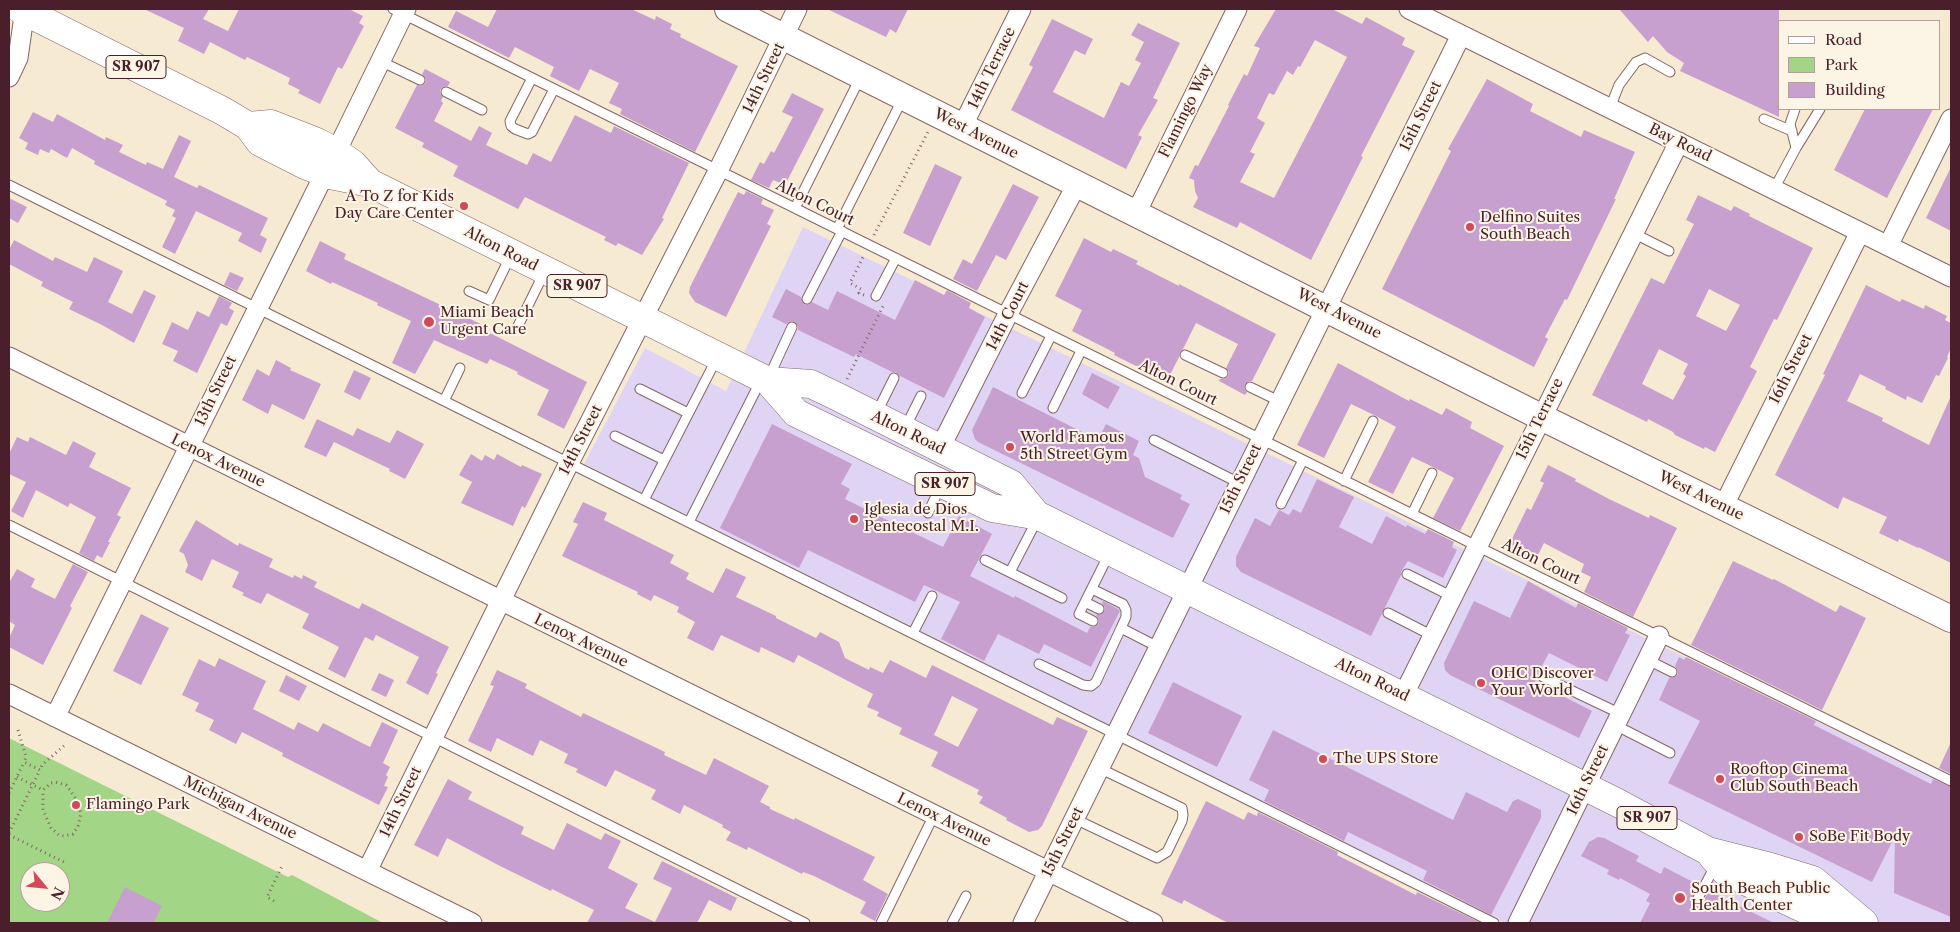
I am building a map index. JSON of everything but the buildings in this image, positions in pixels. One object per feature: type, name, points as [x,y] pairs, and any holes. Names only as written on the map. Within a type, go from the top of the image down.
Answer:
[{"type":"highway","name":"Alton Road","points":[[23,9],[223,111],[248,126],[260,142],[305,165],[331,162],[353,164],[370,182],[511,254],[765,379],[811,384],[940,448],[1011,484],[1037,515]]},
{"type":"highway","name":"Alton Road","points":[[765,379],[796,414],[819,423],[992,508],[1037,515],[1585,787],[1712,856],[1771,867],[1813,880],[1857,918]]},
{"type":"highway","points":[[819,423],[914,446],[940,448]]},
{"type":"highway","points":[[942,483],[1006,482]]},
{"type":"street","points":[[9,77],[18,58],[23,9]]},
{"type":"street","name":"West Avenue","points":[[728,9],[1541,417],[1951,619]]},
{"type":"street","name":"14th Street","points":[[367,871],[569,463],[718,171],[797,9]]},
{"type":"street","name":"14th Terrace","points":[[962,127],[1022,9]]},
{"type":"street","name":"Flamingo Way","points":[[1136,213],[1237,9]]},
{"type":"street","name":"Bay Road","points":[[1409,9],[1951,277]]},
{"type":"street","name":"13th Street","points":[[55,717],[331,162],[380,61],[401,10]]},
{"type":"street","name":"15th Street","points":[[1022,923],[1461,35]]},
{"type":"street","points":[[1888,246],[1951,119]]},
{"type":"street","name":"15th Terrace","points":[[1404,696],[1679,142]]},
{"type":"street","name":"14th Court","points":[[940,448],[1077,184]]},
{"type":"street","name":"16th Street","points":[[1723,507],[1860,232]]},
{"type":"street","name":"Lenox Avenue","points":[[9,357],[1153,923]]},
{"type":"street","name":"16th Street","points":[[1518,923],[1659,636]]},
{"type":"street","name":"Michigan Avenue","points":[[9,694],[472,923]]},
{"type":"lane","name":"Alton Court","points":[[401,10],[718,171],[1951,781]]},
{"type":"lane","points":[[1610,108],[1619,85],[1636,62],[1645,58],[1670,72]]},
{"type":"lane","points":[[380,61],[420,80]]},
{"type":"lane","points":[[795,208],[861,76]]},
{"type":"lane","points":[[532,78],[510,121],[511,126],[515,129],[528,134],[532,132],[554,89]]},
{"type":"lane","points":[[446,92],[482,110]]},
{"type":"lane","points":[[807,299],[903,97]]},
{"type":"lane","points":[[1795,110],[1790,124],[1796,148]]},
{"type":"lane","points":[[1774,189],[1819,110]]},
{"type":"lane","points":[[1764,119],[1792,131]]},
{"type":"lane","points":[[9,185],[1494,923]]},
{"type":"lane","points":[[1633,233],[1669,251]]},
{"type":"lane","points":[[469,290],[489,300],[511,254]]},
{"type":"lane","points":[[873,298],[896,258]]},
{"type":"lane","points":[[518,326],[546,271]]},
{"type":"lane","points":[[689,522],[792,327]]},
{"type":"lane","points":[[1022,393],[1050,336]]},
{"type":"lane","points":[[1053,408],[1081,351]]},
{"type":"lane","points":[[1185,355],[1223,373]]},
{"type":"lane","points":[[644,500],[718,356]]},
{"type":"lane","points":[[444,401],[460,368]]},
{"type":"lane","points":[[874,416],[894,378]]},
{"type":"lane","points":[[1250,386],[1279,402]]},
{"type":"lane","points":[[640,389],[688,413]]},
{"type":"lane","points":[[903,431],[921,396]]},
{"type":"lane","points":[[1344,481],[1373,421]]},
{"type":"lane","points":[[615,436],[664,460]]},
{"type":"lane","points":[[1154,440],[1239,483]]},
{"type":"lane","points":[[1281,504],[1303,460]]},
{"type":"lane","points":[[1412,514],[1432,473]]},
{"type":"lane","points":[[928,513],[942,483]]},
{"type":"lane","points":[[1010,572],[1037,515]]},
{"type":"lane","points":[[9,525],[806,923]]},
{"type":"lane","points":[[1093,621],[1079,614],[1111,551]]},
{"type":"lane","points":[[985,560],[1062,598]]},
{"type":"lane","points":[[1407,574],[1453,597]]},
{"type":"lane","points":[[1039,664],[1083,685],[1090,686],[1096,682],[1126,610],[1123,604],[1092,589]]},
{"type":"lane","points":[[912,633],[932,596]]},
{"type":"lane","points":[[1086,602],[1099,609]]},
{"type":"lane","points":[[1388,613],[1433,636]]},
{"type":"lane","points":[[1118,626],[1158,647]]},
{"type":"lane","points":[[1648,660],[1672,672]]},
{"type":"lane","points":[[1543,676],[1670,753]]},
{"type":"lane","points":[[1740,687],[1744,678]]},
{"type":"lane","points":[[1074,819],[1157,858],[1166,852],[1182,821],[1182,808],[1099,768]]},
{"type":"lane","points":[[881,923],[934,815]]},
{"type":"lane","points":[[1697,900],[1712,856]]},
{"type":"lane","points":[[952,923],[966,896]]},
{"type":"path","points":[[872,240],[928,132]]},
{"type":"path","points":[[846,380],[884,305],[873,298],[859,293],[861,289],[850,283],[864,254]]},
{"type":"path","points":[[9,793],[26,757],[18,730]]},
{"type":"path","points":[[64,862],[9,834],[42,765],[66,744]]},
{"type":"path","points":[[24,762],[40,770]]},
{"type":"path","points":[[17,776],[43,790]]},
{"type":"path","points":[[51,783],[60,783],[66,786],[74,795],[80,807],[80,818],[73,834],[59,835],[51,828],[43,810],[43,790],[51,783]]},
{"type":"path","points":[[274,901],[267,897],[284,864]]},
{"type":"shaded area","points":[[803,227],[1951,787],[1951,923],[1505,923],[584,464],[645,348],[726,391]]},
{"type":"green space","name":"Flamingo Park","points":[[9,738],[288,877],[292,875],[383,923],[9,923]]},
{"type":"place","name":"A To Z for Kids Day Care Center","points":[[464,206]]},
{"type":"place","name":"Delfino Suites South Beach","points":[[1470,227]]},
{"type":"place","name":"Miami Beach Urgent Care","points":[[429,322]]},
{"type":"place","name":"World Famous 5th Street Gym","points":[[1010,447]]},
{"type":"place","name":"Iglesia de Dios Pentecostal M.I.","points":[[854,519]]},
{"type":"place","name":"OHC Discover Your World","points":[[1481,683]]},
{"type":"place","name":"The UPS Store","points":[[1323,759]]},
{"type":"place","name":"Rooftop Cinema Club South Beach","points":[[1720,779]]},
{"type":"place","name":"Flamingo Park","points":[[76,805]]},
{"type":"place","name":"SoBe Fit Body","points":[[1799,837]]},
{"type":"place","name":"South Beach Public Health Center","points":[[1680,898]]}]
